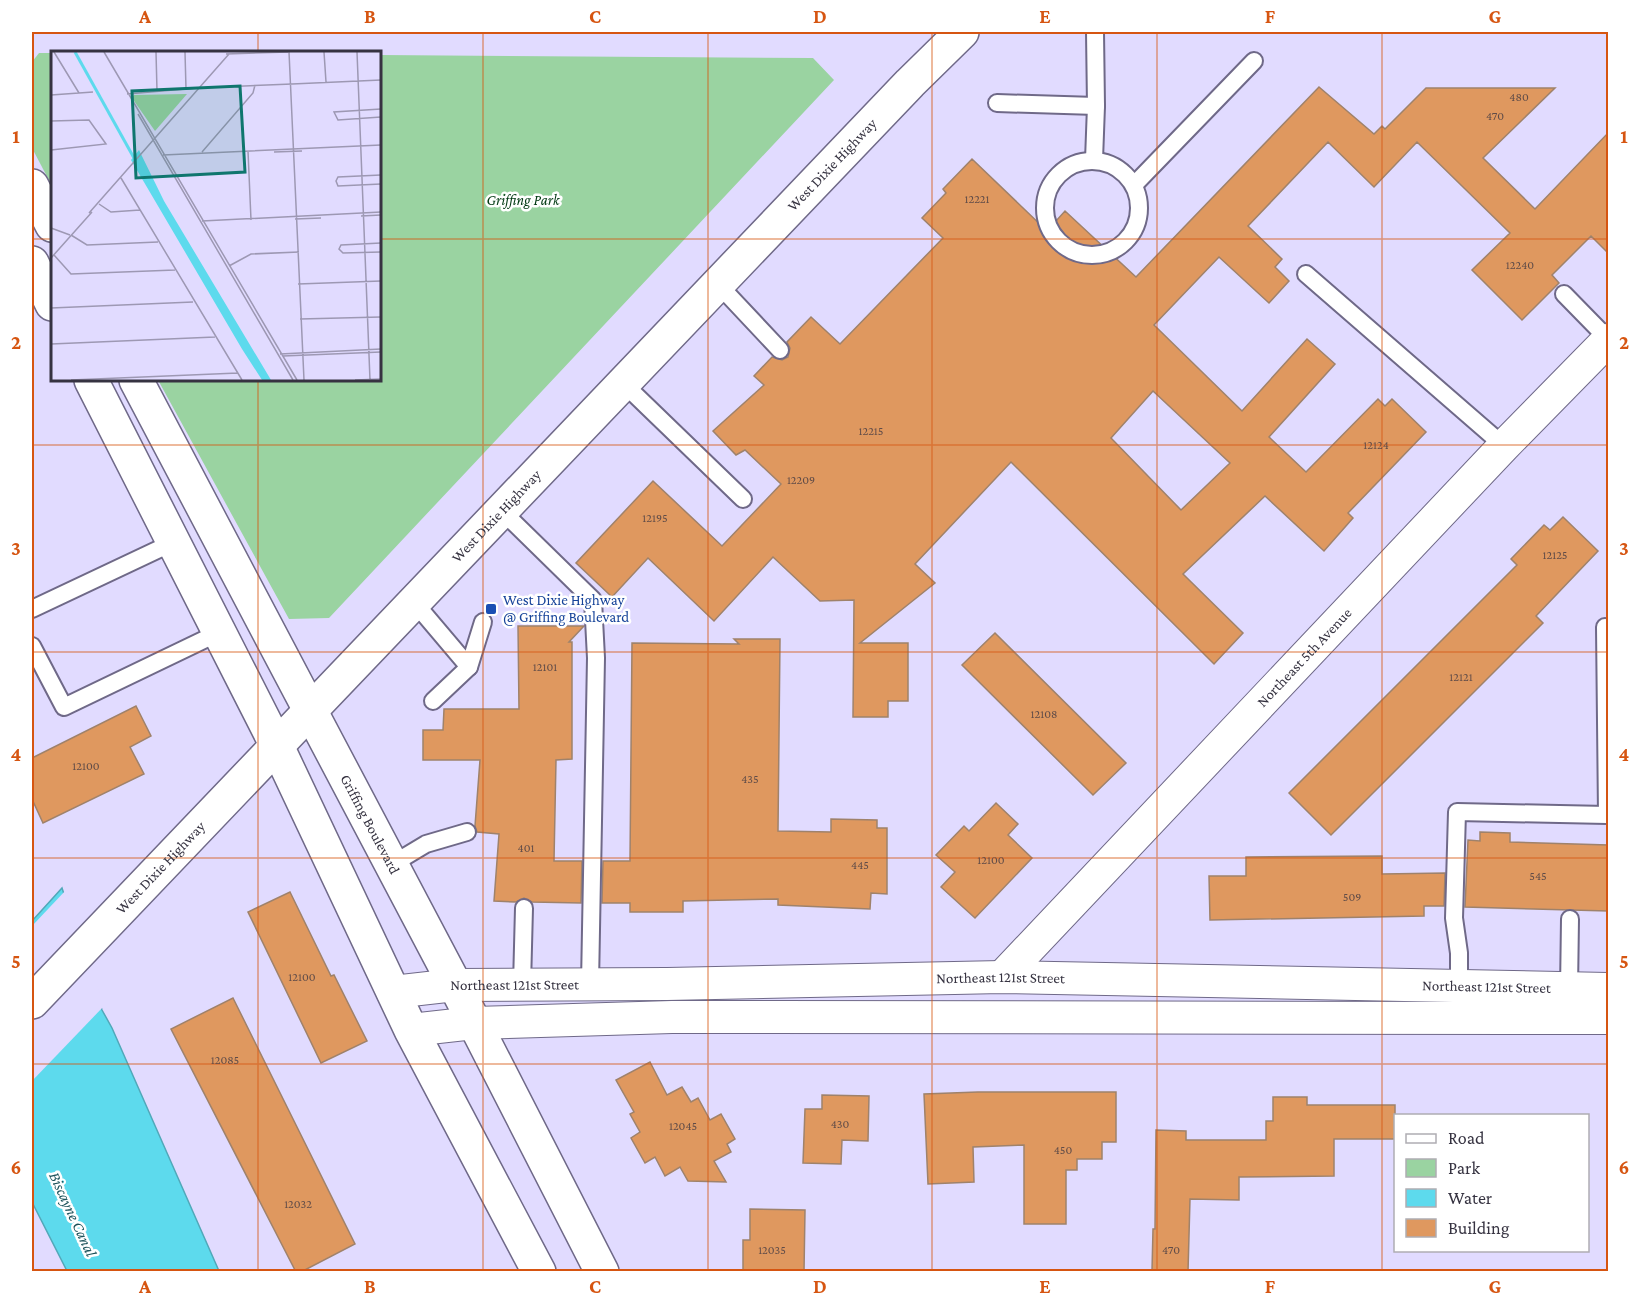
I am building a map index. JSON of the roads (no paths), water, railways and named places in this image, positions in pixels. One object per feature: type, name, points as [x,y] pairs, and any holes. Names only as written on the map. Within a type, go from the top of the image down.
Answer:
[{"type":"street","name":"West Dixie Highway","points":[[32,1002],[309,709],[624,384],[910,83],[962,32]]},
{"type":"street","points":[[32,186],[51,223]]},
{"type":"street","points":[[32,262],[51,302]]},
{"type":"street","name":"Northeast 5th Avenue","points":[[1002,977],[1504,446],[1608,340]]},
{"type":"street","points":[[92,381],[276,744],[411,1030],[539,1272]]},
{"type":"street","name":"Griffing Boulevard","points":[[137,381],[455,984],[602,1272]]},
{"type":"street","name":"Northeast 121st Street","points":[[393,992],[455,984],[522,985],[1002,977],[1608,989]]},
{"type":"street","name":"Northeast 121st Street","points":[[411,1030],[474,1023],[672,1017],[1608,1018]]},
{"type":"lane","points":[[1094,160],[1095,32]]},
{"type":"lane","points":[[1134,184],[1254,61]]},
{"type":"lane","points":[[997,103],[1096,106]]},
{"type":"lane","points":[[1094,160],[1119,168],[1134,184],[1141,213],[1126,243],[1113,252],[1080,255],[1056,240],[1045,221],[1044,201],[1057,175],[1076,163],[1094,160]]},
{"type":"lane","points":[[1306,274],[1504,446]]},
{"type":"lane","points":[[718,284],[780,350]]},
{"type":"lane","points":[[1564,294],[1608,340]]},
{"type":"lane","points":[[624,384],[743,499]]},
{"type":"lane","points":[[502,511],[593,600],[596,658],[590,984]]},
{"type":"lane","points":[[32,609],[174,542]]},
{"type":"lane","points":[[414,602],[469,667]]},
{"type":"lane","points":[[433,701],[469,667],[483,622]]},
{"type":"lane","points":[[1459,986],[1459,952],[1454,918],[1457,812],[1606,815],[1605,627]]},
{"type":"lane","points":[[32,646],[64,707],[218,633]]},
{"type":"lane","points":[[391,865],[426,844],[467,832]]},
{"type":"lane","points":[[522,985],[524,909]]},
{"type":"lane","points":[[1569,989],[1570,919]]},
{"type":"water","name":"Biscayne Canal","points":[[62,888],[102,1010],[219,1271],[67,1271],[32,1202],[32,921]]},
{"type":"place","name":"West Dixie Highway @ Griffing Boulevard","points":[[491,609]]},
{"type":"park label","name":"Griffing Park","points":[[523,200]]}]
